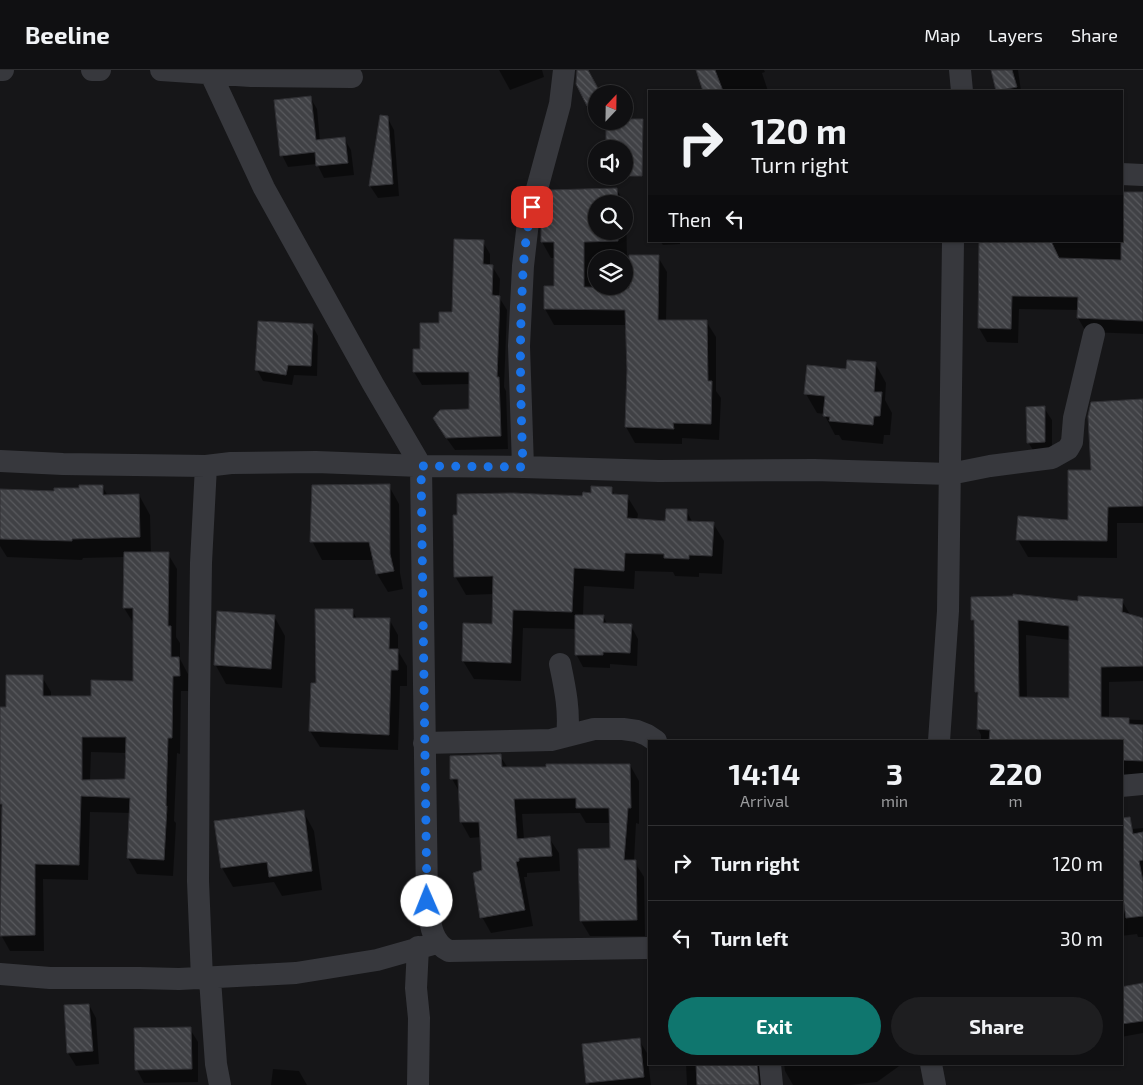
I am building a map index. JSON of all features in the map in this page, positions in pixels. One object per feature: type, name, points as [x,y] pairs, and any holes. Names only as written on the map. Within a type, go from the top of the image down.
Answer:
[{"type":"street","points":[[92,70],[100,70]]},
{"type":"street","points":[[161,70],[209,71],[251,76],[352,77]]},
{"type":"street","points":[[523,467],[520,346],[524,257],[528,222],[560,104],[564,70]]},
{"type":"street","points":[[960,70],[962,90]]},
{"type":"street","points":[[209,71],[264,188],[421,466],[427,901],[433,935],[428,945],[416,988],[419,1018],[418,1085]]},
{"type":"street","points":[[1123,174],[1143,175]]},
{"type":"street","points":[[939,740],[948,611],[953,242]]},
{"type":"street","points":[[0,461],[206,466],[230,463],[307,462],[659,471],[814,470],[950,474],[990,466],[1052,458],[1068,449],[1072,442],[1077,405],[1094,334]]},
{"type":"street","points":[[206,466],[201,563],[198,881],[206,979],[220,1085]]},
{"type":"street","points":[[560,664],[568,706],[569,722],[567,736]]},
{"type":"street","points":[[424,743],[551,740],[594,729],[623,729],[647,734],[655,740]]},
{"type":"street","points":[[1123,786],[1143,784]]},
{"type":"street","points":[[0,974],[50,978],[206,979],[296,973],[377,960],[428,945],[449,951],[648,948]]},
{"type":"street","points":[[770,1065],[772,1085]]},
{"type":"street","points":[[931,1065],[935,1085]]},
{"type":"building","points":[[577,70],[588,70],[596,85],[588,85],[587,106],[576,84]]},
{"type":"building","points":[[696,70],[715,70],[723,90],[703,90]]},
{"type":"building","points":[[991,70],[1012,70],[1017,87],[996,90]]},
{"type":"building","points":[[311,96],[316,140],[345,137],[348,163],[316,166],[315,152],[280,156],[274,100]]},
{"type":"building","points":[[380,115],[388,116],[393,184],[369,186]]},
{"type":"building","points":[[633,119],[643,119],[642,176],[633,176],[633,140],[606,140],[606,130],[633,130]]},
{"type":"building","points":[[617,188],[617,195],[588,195],[588,240],[618,241],[584,242],[584,287],[588,287],[588,295],[633,295],[633,255],[659,255],[658,320],[707,320],[708,381],[712,381],[711,424],[673,423],[674,429],[625,427],[627,370],[625,310],[544,309],[544,286],[554,286],[554,242],[541,242],[541,224],[550,190]]},
{"type":"building","points":[[1123,192],[1143,192],[1143,321],[1077,318],[1078,297],[1012,296],[1011,329],[978,328],[979,242],[1051,242],[1059,258],[1121,260]]},
{"type":"building","points":[[454,239],[484,240],[483,264],[493,265],[492,295],[500,296],[497,377],[499,377],[501,436],[446,438],[433,418],[440,410],[469,409],[469,372],[413,372],[413,349],[420,349],[420,323],[439,323],[439,312],[452,312]]},
{"type":"building","points":[[258,321],[313,324],[311,366],[288,365],[286,375],[255,370]]},
{"type":"building","points":[[847,360],[876,362],[874,392],[882,392],[880,416],[874,416],[873,425],[829,421],[830,417],[823,416],[825,396],[804,394],[807,365],[846,369]]},
{"type":"building","points":[[1143,399],[1143,506],[1108,507],[1107,541],[1016,540],[1018,516],[1068,520],[1068,470],[1091,470],[1088,416],[1091,402]]},
{"type":"building","points":[[1045,406],[1045,442],[1027,443],[1026,407]]},
{"type":"building","points":[[390,484],[390,554],[394,571],[376,574],[369,542],[310,542],[312,485]]},
{"type":"building","points":[[79,485],[103,485],[103,495],[139,494],[140,537],[72,539],[72,541],[0,539],[0,489],[54,491],[54,488],[79,488]]},
{"type":"building","points":[[591,486],[612,487],[612,494],[628,495],[627,518],[665,521],[666,509],[687,509],[687,521],[714,522],[712,556],[689,555],[689,559],[664,558],[664,554],[625,553],[624,571],[574,568],[572,612],[513,610],[511,663],[462,661],[463,623],[492,624],[493,576],[454,577],[453,515],[457,515],[457,494],[513,493],[582,496],[583,492],[591,493]]},
{"type":"building","points":[[124,552],[169,552],[168,626],[171,626],[171,657],[179,657],[180,676],[173,676],[172,738],[168,738],[164,860],[127,858],[130,798],[81,796],[79,865],[35,864],[35,935],[0,936],[2,804],[0,804],[0,707],[6,707],[6,675],[43,675],[43,696],[91,696],[91,680],[133,681],[133,608],[123,608]],"holes":[[[82,737],[126,737],[125,779],[82,780]]]},
{"type":"building","points":[[1013,594],[1078,601],[1078,596],[1123,599],[1122,612],[1143,618],[1143,666],[1101,667],[1101,717],[1129,718],[1129,724],[1143,725],[1143,761],[1123,760],[1123,740],[989,740],[990,730],[977,729],[978,692],[975,692],[974,620],[971,620],[971,597],[1013,596]],"holes":[[[1018,620],[1069,626],[1069,698],[1019,697]]]},
{"type":"building","points":[[315,609],[353,609],[353,618],[390,618],[389,649],[398,649],[398,670],[391,670],[389,735],[309,731],[311,683],[316,683]]},
{"type":"building","points":[[217,611],[275,615],[271,669],[214,665]]},
{"type":"building","points":[[575,615],[604,615],[603,623],[632,624],[630,653],[603,652],[603,655],[575,655]]},
{"type":"building","points":[[501,754],[502,767],[546,767],[546,764],[630,764],[631,808],[628,808],[624,860],[636,860],[637,920],[580,921],[578,849],[610,848],[609,808],[576,808],[576,798],[514,799],[517,839],[550,836],[552,856],[519,858],[519,861],[516,862],[525,910],[480,918],[473,873],[482,870],[479,822],[460,822],[458,779],[450,779],[450,756]]},
{"type":"building","points":[[304,810],[312,871],[269,877],[267,862],[221,868],[214,821]]},
{"type":"building","points":[[1130,817],[1133,834],[1143,832],[1143,860],[1139,861],[1143,881],[1143,916],[1126,918],[1123,898],[1123,818]]},
{"type":"building","points":[[1143,983],[1143,1021],[1123,1024],[1123,987]]},
{"type":"building","points":[[89,1004],[93,1051],[67,1053],[64,1005]]},
{"type":"building","points":[[191,1027],[192,1069],[135,1070],[134,1028]]},
{"type":"building","points":[[640,1038],[644,1077],[586,1083],[582,1044]]},
{"type":"building","points":[[696,1065],[757,1065],[759,1085],[697,1085]]},
{"type":"route","points":[[427,901],[421,466],[523,467],[520,346],[523,266],[528,222],[532,207]]}]
